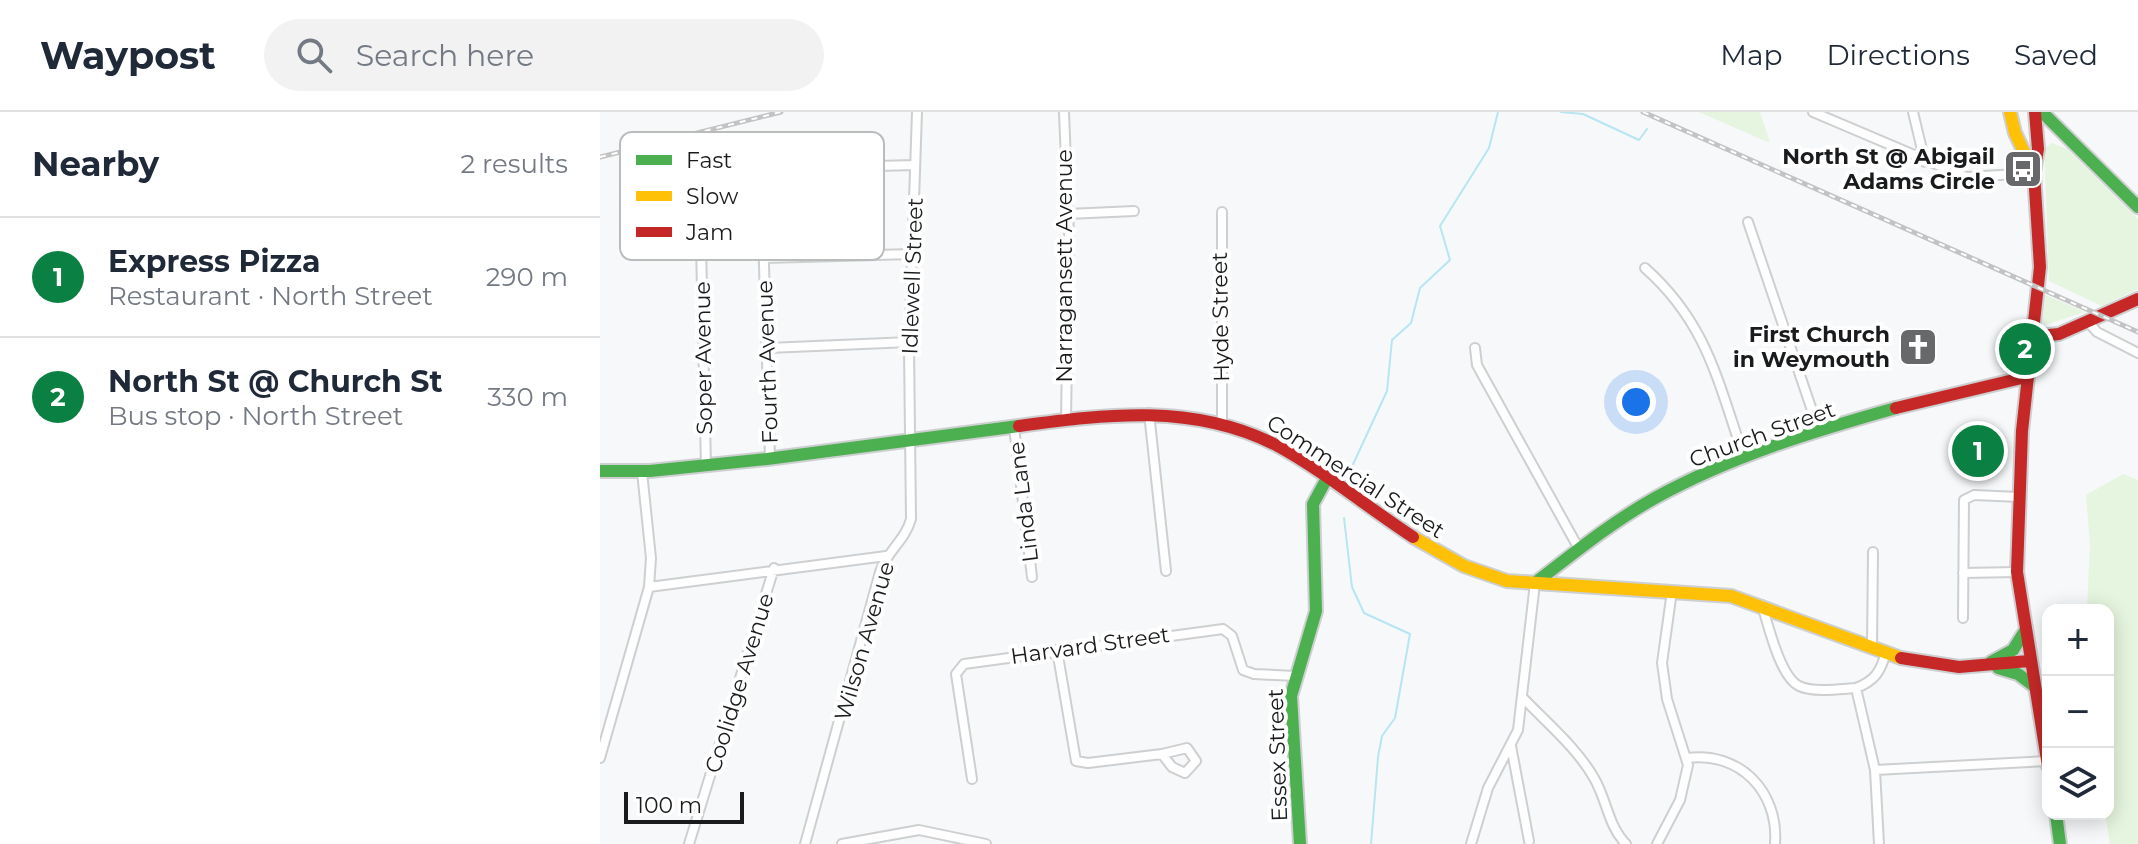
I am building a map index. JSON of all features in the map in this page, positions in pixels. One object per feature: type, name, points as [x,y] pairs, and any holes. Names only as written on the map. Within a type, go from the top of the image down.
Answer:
[{"type":"main road","points":[[2035,112],[2034,173],[2040,267],[2026,377],[2017,572],[2045,748]]},
{"type":"main road","points":[[2042,112],[2062,135],[2136,201]]},
{"type":"main road","points":[[2010,113],[2018,126],[2062,135]]},
{"type":"main road","points":[[2010,113],[2034,173]]},
{"type":"main road","points":[[2031,337],[2053,335],[2138,299]]},
{"type":"main road","name":"Church Street","points":[[1535,583],[1579,549],[1656,498],[1744,457],[1819,431],[2006,379],[2026,377]]},
{"type":"main road","name":"Commercial Street","points":[[600,471],[642,472],[770,459],[1066,419],[1149,413],[1222,422],[1262,436],[1389,525],[1467,569],[1507,581],[1731,596],[1762,604],[1918,663],[1954,668],[2030,663]]},
{"type":"main road","name":"Essex Street","points":[[1300,844],[1291,706],[1295,676],[1316,611],[1313,504],[1326,480]]},
{"type":"main road","points":[[1989,665],[2013,650],[2025,631]]},
{"type":"main road","points":[[1989,665],[2018,674],[2034,686]]},
{"type":"main road","points":[[2057,820],[2060,844]]},
{"type":"street","name":"Idlewell Street","points":[[910,441],[917,112]]},
{"type":"street","name":"Narragansett Avenue","points":[[1064,112],[1068,214],[1066,419]]},
{"type":"street","points":[[1813,112],[1966,177],[2034,173]]},
{"type":"street","points":[[1913,112],[1925,162]]},
{"type":"street","name":"Fourth Avenue","points":[[884,166],[915,165]]},
{"type":"street","points":[[1068,214],[1134,211]]},
{"type":"street","name":"Hyde Street","points":[[1222,212],[1222,422]]},
{"type":"street","points":[[1748,222],[1819,431]]},
{"type":"street","points":[[884,255],[913,254]]},
{"type":"street","name":"Soper Avenue","points":[[701,260],[706,466]]},
{"type":"street","name":"Fourth Avenue","points":[[764,260],[770,459]]},
{"type":"street","points":[[1645,268],[1682,308],[1708,348],[1744,457]]},
{"type":"street","points":[[2088,322],[2097,332],[2138,353]]},
{"type":"street","points":[[768,348],[910,342]]},
{"type":"street","points":[[1475,348],[1477,365],[1579,549]]},
{"type":"street","points":[[1149,413],[1166,571]]},
{"type":"street","name":"Linda Lane","points":[[1014,427],[1032,577]]},
{"type":"street","name":"Wilson Avenue","points":[[805,844],[886,556],[906,535],[911,519],[910,441]]},
{"type":"street","points":[[600,758],[649,587],[651,558],[642,472]]},
{"type":"street","points":[[1963,618],[1964,500],[1974,495],[2019,497]]},
{"type":"street","points":[[1872,647],[1873,552]]},
{"type":"street","points":[[649,587],[774,568],[886,556]]},
{"type":"street","name":"Coolidge Avenue","points":[[689,844],[774,568]]},
{"type":"street","points":[[1963,573],[2017,572]]},
{"type":"street","points":[[1471,844],[1488,788],[1511,746],[1524,699],[1535,583]]},
{"type":"street","points":[[1657,844],[1680,800],[1687,758],[1667,699],[1662,663],[1672,591]]},
{"type":"street","points":[[1762,604],[1778,654],[1794,684],[1803,688],[1856,688],[1875,677],[1886,652]]},
{"type":"street","name":"Harvard Street","points":[[972,779],[956,674],[958,667],[1057,650],[1223,629],[1232,636],[1243,670],[1254,674],[1295,676]]},
{"type":"street","points":[[1057,650],[1076,761],[1083,764],[1162,754]]},
{"type":"street","points":[[1856,688],[1875,770],[1879,844]]},
{"type":"street","points":[[1524,699],[1579,755],[1602,794],[1613,829],[1626,844]]},
{"type":"street","points":[[1511,746],[1529,841]]},
{"type":"street","points":[[1687,758],[1720,759],[1752,777],[1769,803],[1775,844]]},
{"type":"street","points":[[1875,770],[2042,764]]},
{"type":"street","points":[[842,844],[919,830],[986,844]]},
{"type":"green space","points":[[1699,112],[1760,112],[1770,143]]},
{"type":"green space","points":[[2052,143],[2067,149],[2138,219],[2138,289],[2102,306],[2049,281],[2044,148]]},
{"type":"green space","points":[[2045,295],[2085,312],[2045,325],[2042,321]]},
{"type":"green space","points":[[2123,474],[2138,480],[2138,844],[2110,844],[2106,820],[2114,820],[2114,604],[2087,604],[2090,544],[2086,495]]},
{"type":"waterway","points":[[1349,473],[1387,391],[1392,340],[1411,323],[1420,288],[1450,260],[1440,226],[1489,148],[1498,112]]},
{"type":"waterway","points":[[1561,112],[1583,114],[1639,140],[1647,129]]},
{"type":"waterway","points":[[1344,518],[1352,587],[1364,613],[1410,634],[1395,718],[1382,736],[1378,757],[1371,844]]},
{"type":"railway","points":[[701,132],[781,112]]},
{"type":"railway","points":[[1643,112],[2138,332]]},
{"type":"railway","points":[[600,157],[620,152]]},
{"type":"traffic: fast","points":[[2042,112],[2138,207]]},
{"type":"traffic: fast","points":[[1535,583],[1624,517],[1684,483],[1773,446],[1896,408]]},
{"type":"traffic: fast","points":[[600,471],[650,471],[767,459],[1019,426]]},
{"type":"traffic: fast","points":[[1300,844],[1291,696],[1316,611],[1313,504],[1326,480]]},
{"type":"traffic: fast","points":[[1991,662],[2013,650],[2025,631]]},
{"type":"traffic: fast","points":[[1998,668],[2018,674],[2034,686]]},
{"type":"traffic: fast","points":[[2057,820],[2060,844]]},
{"type":"traffic: slow","points":[[2010,112],[2015,133],[2034,173]]},
{"type":"traffic: slow","points":[[1413,537],[1464,566],[1507,581],[1731,596],[1901,658]]},
{"type":"traffic: jam","points":[[2035,112],[2038,149],[2034,173],[2040,267],[2022,431],[2017,572],[2045,748]]},
{"type":"traffic: jam","points":[[2031,337],[2059,334],[2138,299]]},
{"type":"traffic: jam","points":[[1896,408],[2026,377]]},
{"type":"traffic: jam","points":[[1019,426],[1085,418],[1150,415],[1182,417],[1245,432],[1276,445],[1311,466],[1413,537]]},
{"type":"traffic: jam","points":[[1901,658],[1959,667],[2029,661]]},
{"type":"place","name":"North St @ Abigail Adams Circle","points":[[2023,169]]},
{"type":"place","name":"First Church in Weymouth","points":[[1918,347]]},
{"type":"place","name":"North St @ Church St","points":[[2025,349]]},
{"type":"place","name":"Express Pizza","points":[[1978,451]]}]
